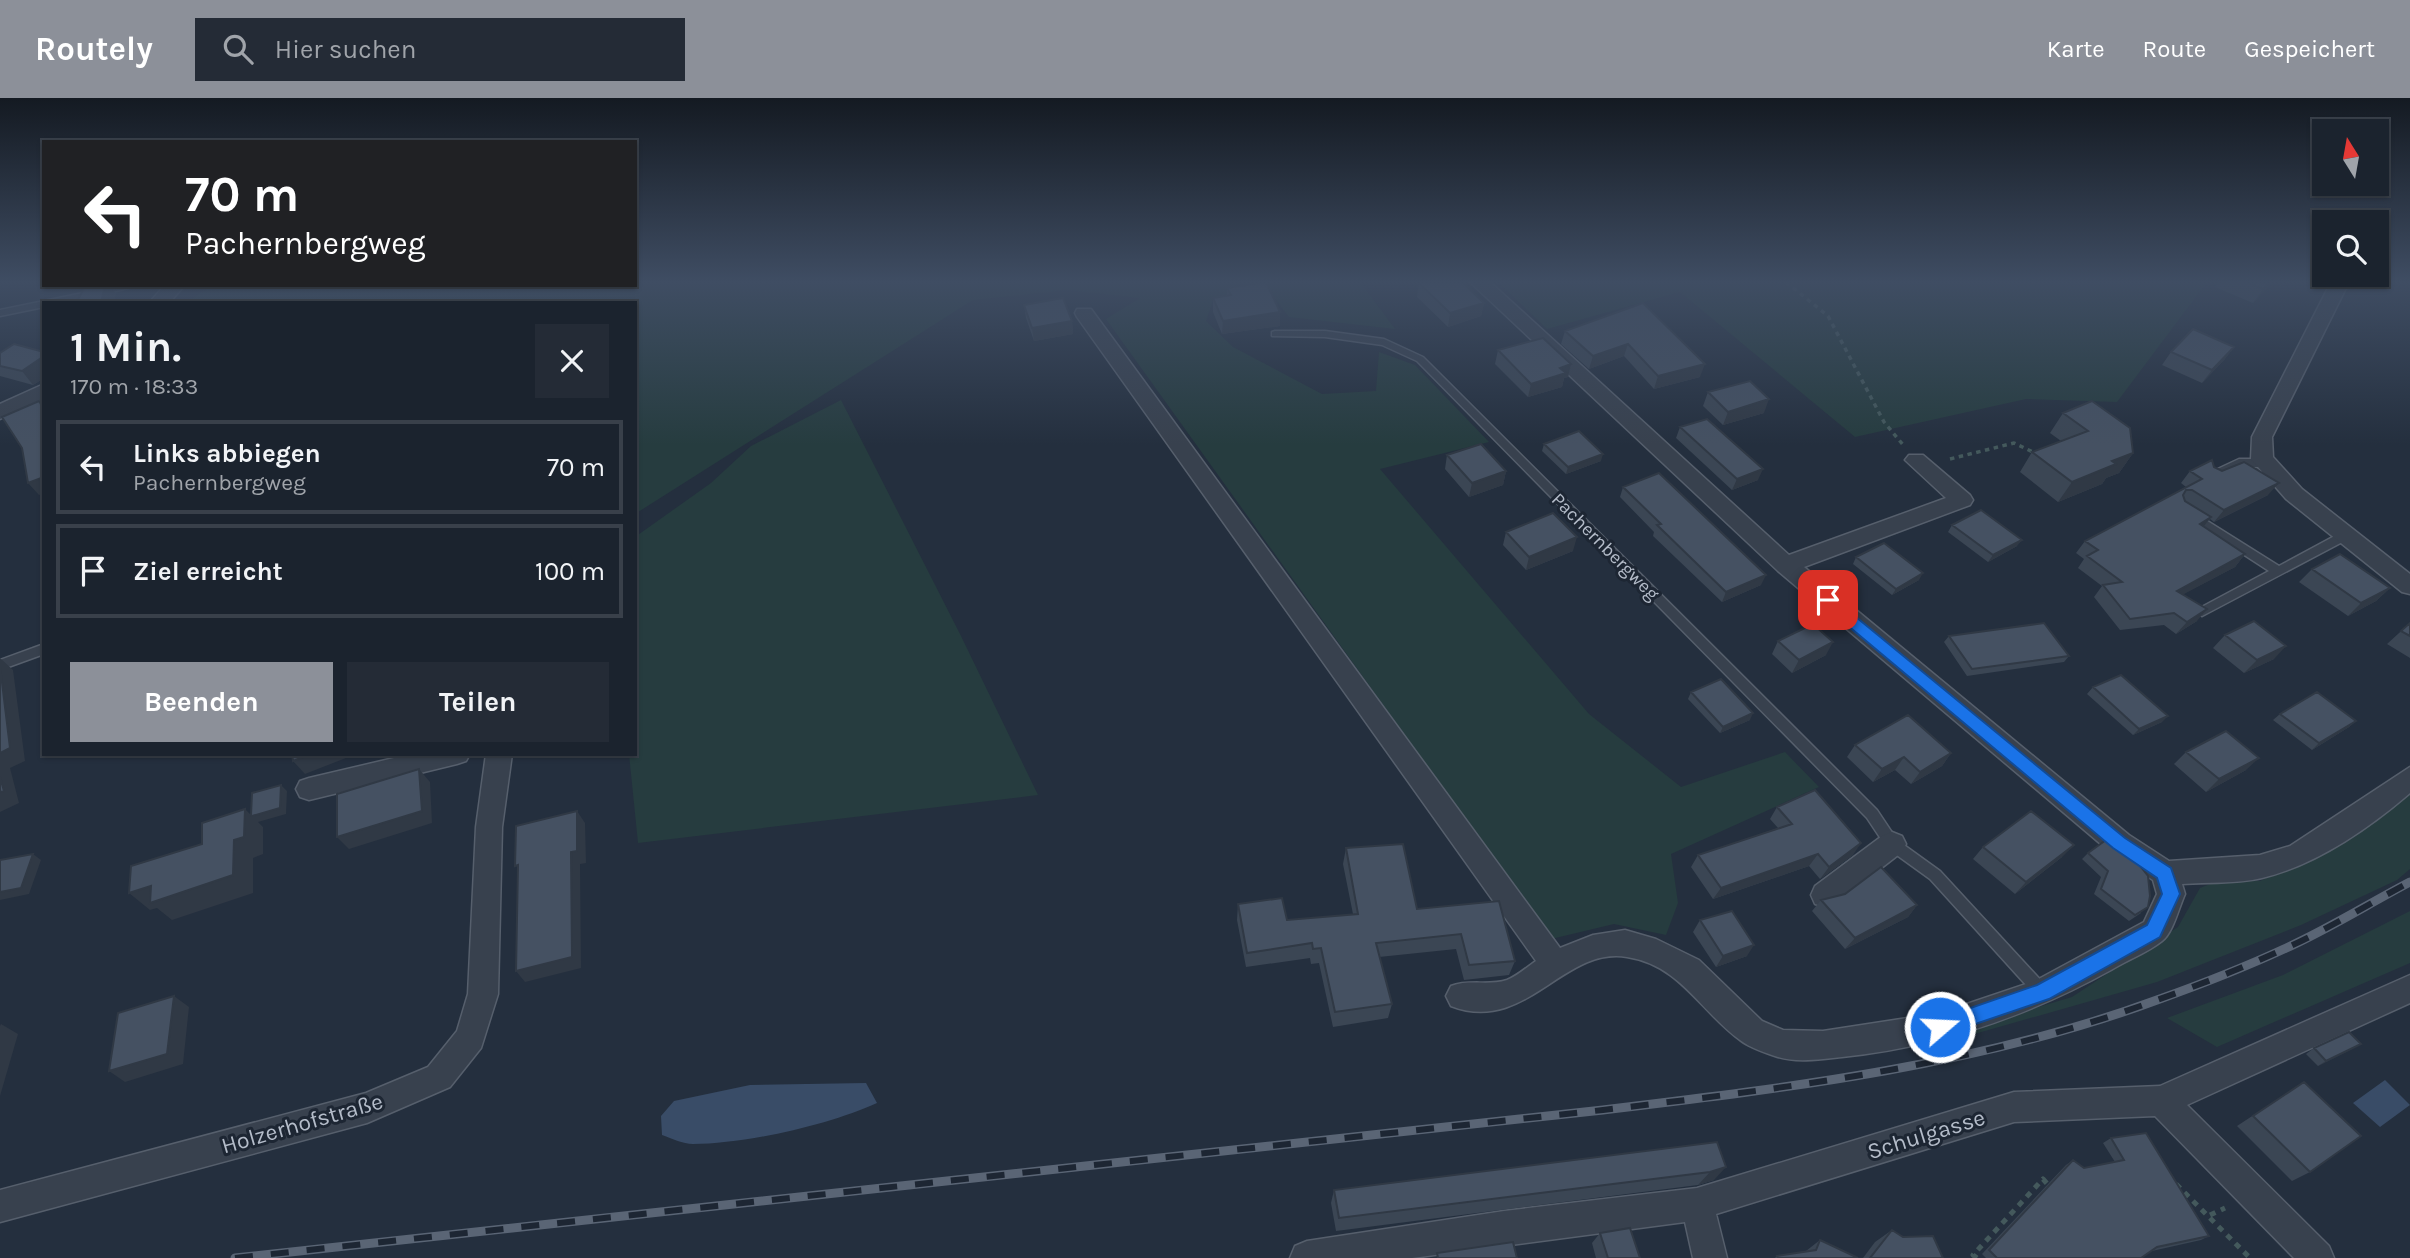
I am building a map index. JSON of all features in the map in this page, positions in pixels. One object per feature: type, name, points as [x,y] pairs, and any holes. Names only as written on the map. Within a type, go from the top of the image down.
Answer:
[{"type":"street","points":[[1101,336],[1555,964]]},
{"type":"street","points":[[1538,336],[1786,565],[2119,843],[2165,873],[2260,867],[2298,855],[2380,803],[2410,778]]},
{"type":"street","points":[[2313,336],[2262,437],[2259,445],[2265,463],[2294,494],[2410,586]]},
{"type":"street","points":[[0,412],[42,391]]},
{"type":"street","points":[[1786,565],[1962,500],[1916,460]]},
{"type":"street","points":[[309,789],[449,756]]},
{"type":"street","name":"Holzerhofstraße","points":[[0,1206],[367,1108],[439,1077],[470,1038],[483,994],[489,827],[499,756]]},
{"type":"street","points":[[1825,895],[1892,844]]},
{"type":"street","points":[[1461,996],[1487,998],[1515,992],[1555,964],[1593,948],[1625,943],[1656,952],[1689,969],[1751,1031],[1782,1044],[1823,1045],[1940,1027],[2043,992],[2154,931],[2171,894],[2165,873]]},
{"type":"street","name":"Schulgasse","points":[[1307,1258],[1504,1227],[1697,1203],[2014,1107],[2161,1101],[2410,989]]},
{"type":"street","points":[[2161,1101],[2317,1258]]},
{"type":"street","points":[[1697,1203],[1710,1258]]},
{"type":"lane","name":"Pachernbergweg","points":[[1341,336],[1384,342],[1420,359],[1872,814],[1892,844],[1935,876],[2043,992]]},
{"type":"lane","points":[[2211,477],[2239,463],[2265,463]]},
{"type":"lane","points":[[2181,508],[2278,572]]},
{"type":"lane","points":[[2202,612],[2346,535]]},
{"type":"lane","points":[[0,665],[42,650]]},
{"type":"path","points":[[1839,336],[1884,422],[1916,460]]},
{"type":"path","points":[[1940,457],[1947,460],[2014,443],[2028,447],[2046,462]]},
{"type":"path","points":[[2163,1177],[2185,1190],[2250,1258]]},
{"type":"path","points":[[1977,1258],[1973,1255],[2043,1179],[2060,1196]]},
{"type":"green space","points":[[637,336],[916,336],[637,513]]},
{"type":"green space","points":[[1118,336],[1222,336],[1233,347],[1322,394],[1376,391],[1379,352],[1415,365],[1489,442],[1380,469],[1589,714],[1681,787],[1785,752],[1819,787],[1671,854],[1678,903],[1666,935],[1614,924],[1547,940],[1445,791]]},
{"type":"green space","points":[[1733,336],[2166,336],[2117,402],[2026,399],[1855,437]]},
{"type":"green space","points":[[841,400],[1038,795],[638,843],[629,756],[637,756],[637,536],[711,483],[751,446]]},
{"type":"green space","points":[[2410,793],[2410,869],[2397,880],[2301,925],[2157,982],[1936,1045],[1935,1038],[2072,997],[2178,927],[2200,888],[2220,880],[2260,881],[2324,851]]},
{"type":"green space","points":[[2410,911],[2410,963],[2217,1047],[2167,1018],[2283,975]]},
{"type":"water","points":[[2385,1080],[2410,1105],[2380,1127],[2353,1103]]},
{"type":"water","points":[[866,1083],[877,1103],[811,1126],[761,1137],[714,1143],[689,1144],[662,1135],[661,1116],[674,1101],[750,1085]]},
{"type":"building","points":[[1571,336],[1677,336],[1705,364],[1658,376],[1628,344],[1593,356]]},
{"type":"building","points":[[2186,336],[2209,336],[2234,347],[2212,370],[2171,352]]},
{"type":"building","points":[[1543,338],[1571,364],[1560,368],[1566,373],[1531,384],[1498,350]]},
{"type":"building","points":[[14,344],[42,351],[42,357],[22,371],[0,366],[0,353]]},
{"type":"building","points":[[1750,381],[1769,399],[1728,412],[1708,392]]},
{"type":"building","points":[[39,401],[42,406],[42,478],[28,483],[22,448],[2,417]]},
{"type":"building","points":[[2092,401],[2130,428],[2133,453],[2112,461],[2116,464],[2072,482],[2032,452],[2088,431],[2063,413]]},
{"type":"building","points":[[1707,419],[1763,469],[1737,479],[1680,427]]},
{"type":"building","points":[[1579,431],[1603,454],[1568,467],[1544,444]]},
{"type":"building","points":[[1481,444],[1506,471],[1472,483],[1447,455]]},
{"type":"building","points":[[2212,460],[2214,467],[2222,471],[2244,462],[2279,483],[2224,510],[2192,490],[2186,490],[2183,495],[2185,501],[2211,517],[2200,524],[2245,554],[2177,591],[2207,609],[2187,622],[2174,613],[2130,619],[2103,585],[2122,582],[2087,556],[2098,550],[2085,541],[2202,479],[2190,471]]},
{"type":"building","points":[[1659,473],[1766,575],[1726,592],[1657,525],[1661,524],[1623,487]]},
{"type":"building","points":[[1981,510],[2022,540],[1993,555],[1952,525]]},
{"type":"building","points":[[1553,513],[1577,537],[1529,557],[1506,532]]},
{"type":"building","points":[[1884,543],[1923,573],[1896,589],[1856,557]]},
{"type":"building","points":[[2340,554],[2390,588],[2361,603],[2312,569]]},
{"type":"building","points":[[2254,621],[2286,646],[2257,660],[2225,635]]},
{"type":"building","points":[[2044,623],[2069,656],[1972,669],[1949,636]]},
{"type":"building","points":[[2410,623],[2410,636],[2401,631]]},
{"type":"building","points":[[1813,624],[1833,642],[1799,660],[1778,641]]},
{"type":"building","points":[[0,666],[10,748],[0,753]]},
{"type":"building","points":[[2121,675],[2168,716],[2139,729],[2093,687]]},
{"type":"building","points":[[1721,679],[1753,713],[1723,727],[1691,692]]},
{"type":"building","points":[[2317,692],[2356,721],[2319,743],[2280,714]]},
{"type":"building","points":[[1908,715],[1951,753],[1920,772],[1904,757],[1882,769],[1855,745]]},
{"type":"building","points":[[2226,731],[2259,758],[2219,779],[2186,752]]},
{"type":"building","points":[[292,756],[306,756],[293,761]]},
{"type":"building","points":[[419,769],[422,811],[337,837],[337,794]]},
{"type":"building","points":[[281,785],[280,808],[252,816],[252,793]]},
{"type":"building","points":[[1815,790],[1861,843],[1829,867],[1818,854],[1721,888],[1698,855],[1792,824],[1777,807]]},
{"type":"building","points":[[245,809],[244,837],[234,840],[233,875],[150,903],[151,886],[129,893],[131,866],[202,844],[202,823]]},
{"type":"building","points":[[577,811],[577,851],[571,852],[572,957],[516,971],[516,826]]},
{"type":"building","points":[[2031,811],[2074,845],[2026,882],[1983,847]]},
{"type":"building","points":[[2106,840],[2137,862],[2148,876],[2148,907],[2135,915],[2101,889],[2108,871],[2088,853]]},
{"type":"building","points":[[1403,844],[1417,909],[1499,901],[1515,961],[1469,965],[1461,934],[1376,943],[1392,1004],[1335,1012],[1321,948],[1313,949],[1312,943],[1247,953],[1238,904],[1282,898],[1287,920],[1358,914],[1346,848]]},
{"type":"building","points":[[33,854],[21,888],[0,892],[0,860]]},
{"type":"building","points":[[1881,867],[1917,905],[1855,938],[1821,900],[1845,894]]},
{"type":"building","points":[[1732,911],[1754,945],[1723,956],[1700,920]]},
{"type":"building","points":[[174,996],[167,1054],[109,1071],[118,1013]]},
{"type":"building","points":[[2349,1032],[2361,1044],[2326,1061],[2314,1048]]},
{"type":"building","points":[[2304,1082],[2361,1136],[2310,1172],[2253,1116]]},
{"type":"building","points":[[2146,1133],[2209,1236],[2157,1247],[2141,1258],[1997,1258],[1989,1250],[2073,1160],[2084,1168],[2124,1160],[2111,1138]]},
{"type":"building","points":[[1717,1142],[1726,1167],[1710,1172],[1339,1218],[1334,1190]]},
{"type":"building","points":[[1630,1228],[1640,1258],[1608,1258],[1600,1233]]},
{"type":"building","points":[[1892,1230],[1903,1237],[1933,1236],[1943,1258],[1870,1258]]},
{"type":"building","points":[[1820,1240],[1858,1258],[1777,1256],[1816,1250]]},
{"type":"building","points":[[1513,1242],[1517,1258],[1438,1258],[1437,1253]]},
{"type":"railway","points":[[235,1258],[1603,1110],[1743,1093],[1883,1071],[2022,1042],[2157,1000],[2237,970],[2300,942],[2410,882]]},
{"type":"route","points":[[1828,600],[2119,843],[2165,873],[2171,894],[2154,931],[2043,992],[1940,1027]]}]
